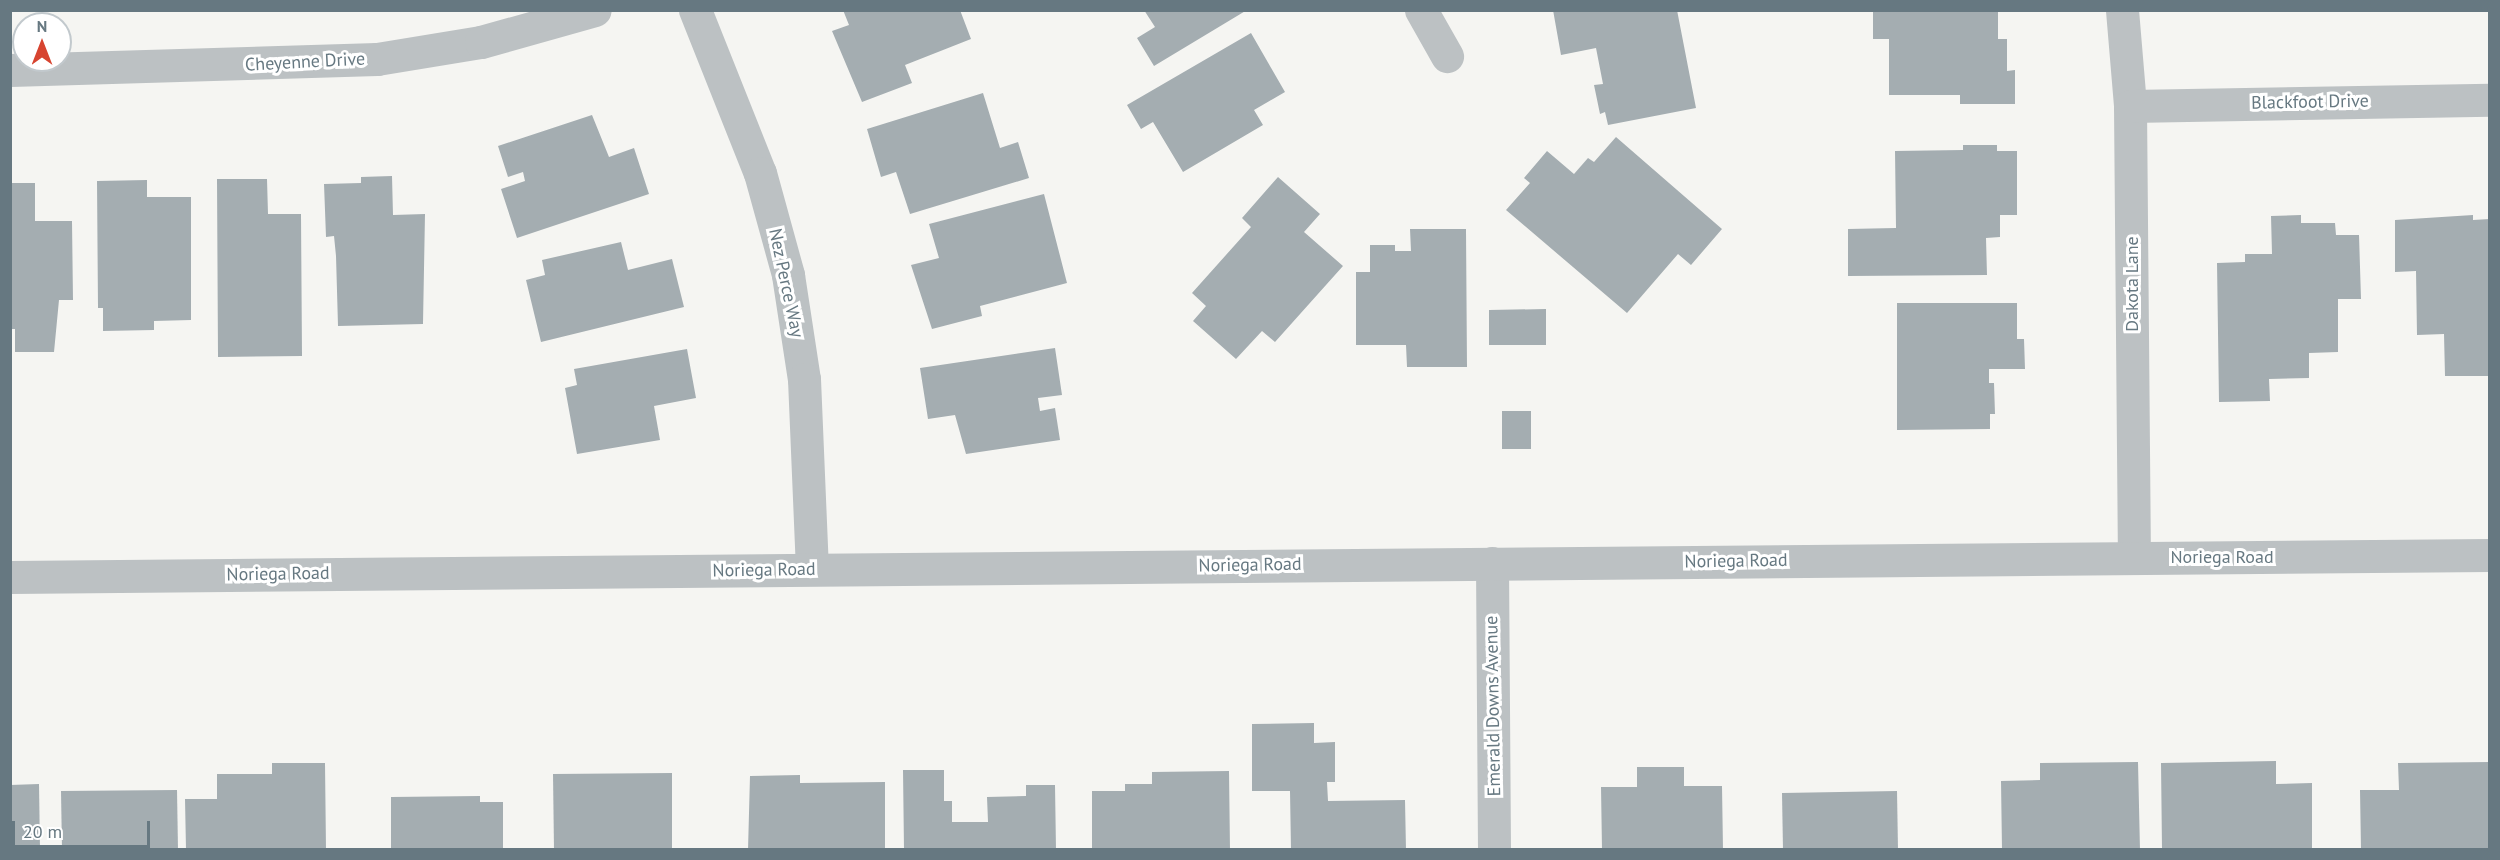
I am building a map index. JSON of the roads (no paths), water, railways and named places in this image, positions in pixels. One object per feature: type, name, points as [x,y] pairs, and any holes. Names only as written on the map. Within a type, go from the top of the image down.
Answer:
[{"type":"street","name":"Cheyenne Drive","points":[[10,70],[376,59],[481,42],[594,10]]},
{"type":"street","name":"Nez Perce Way","points":[[695,10],[760,173],[788,275],[804,379],[812,569]]},
{"type":"street","points":[[1421,10],[1447,56]]},
{"type":"street","name":"Dakota Lane","points":[[2122,10],[2130,106],[2134,557]]},
{"type":"street","name":"Blackfoot Drive","points":[[2130,106],[2490,100]]},
{"type":"street","name":"Noriega Road","points":[[10,577],[2490,555]]},
{"type":"street","name":"Emerald Downs Avenue","points":[[1492,563],[1494,849]]}]
